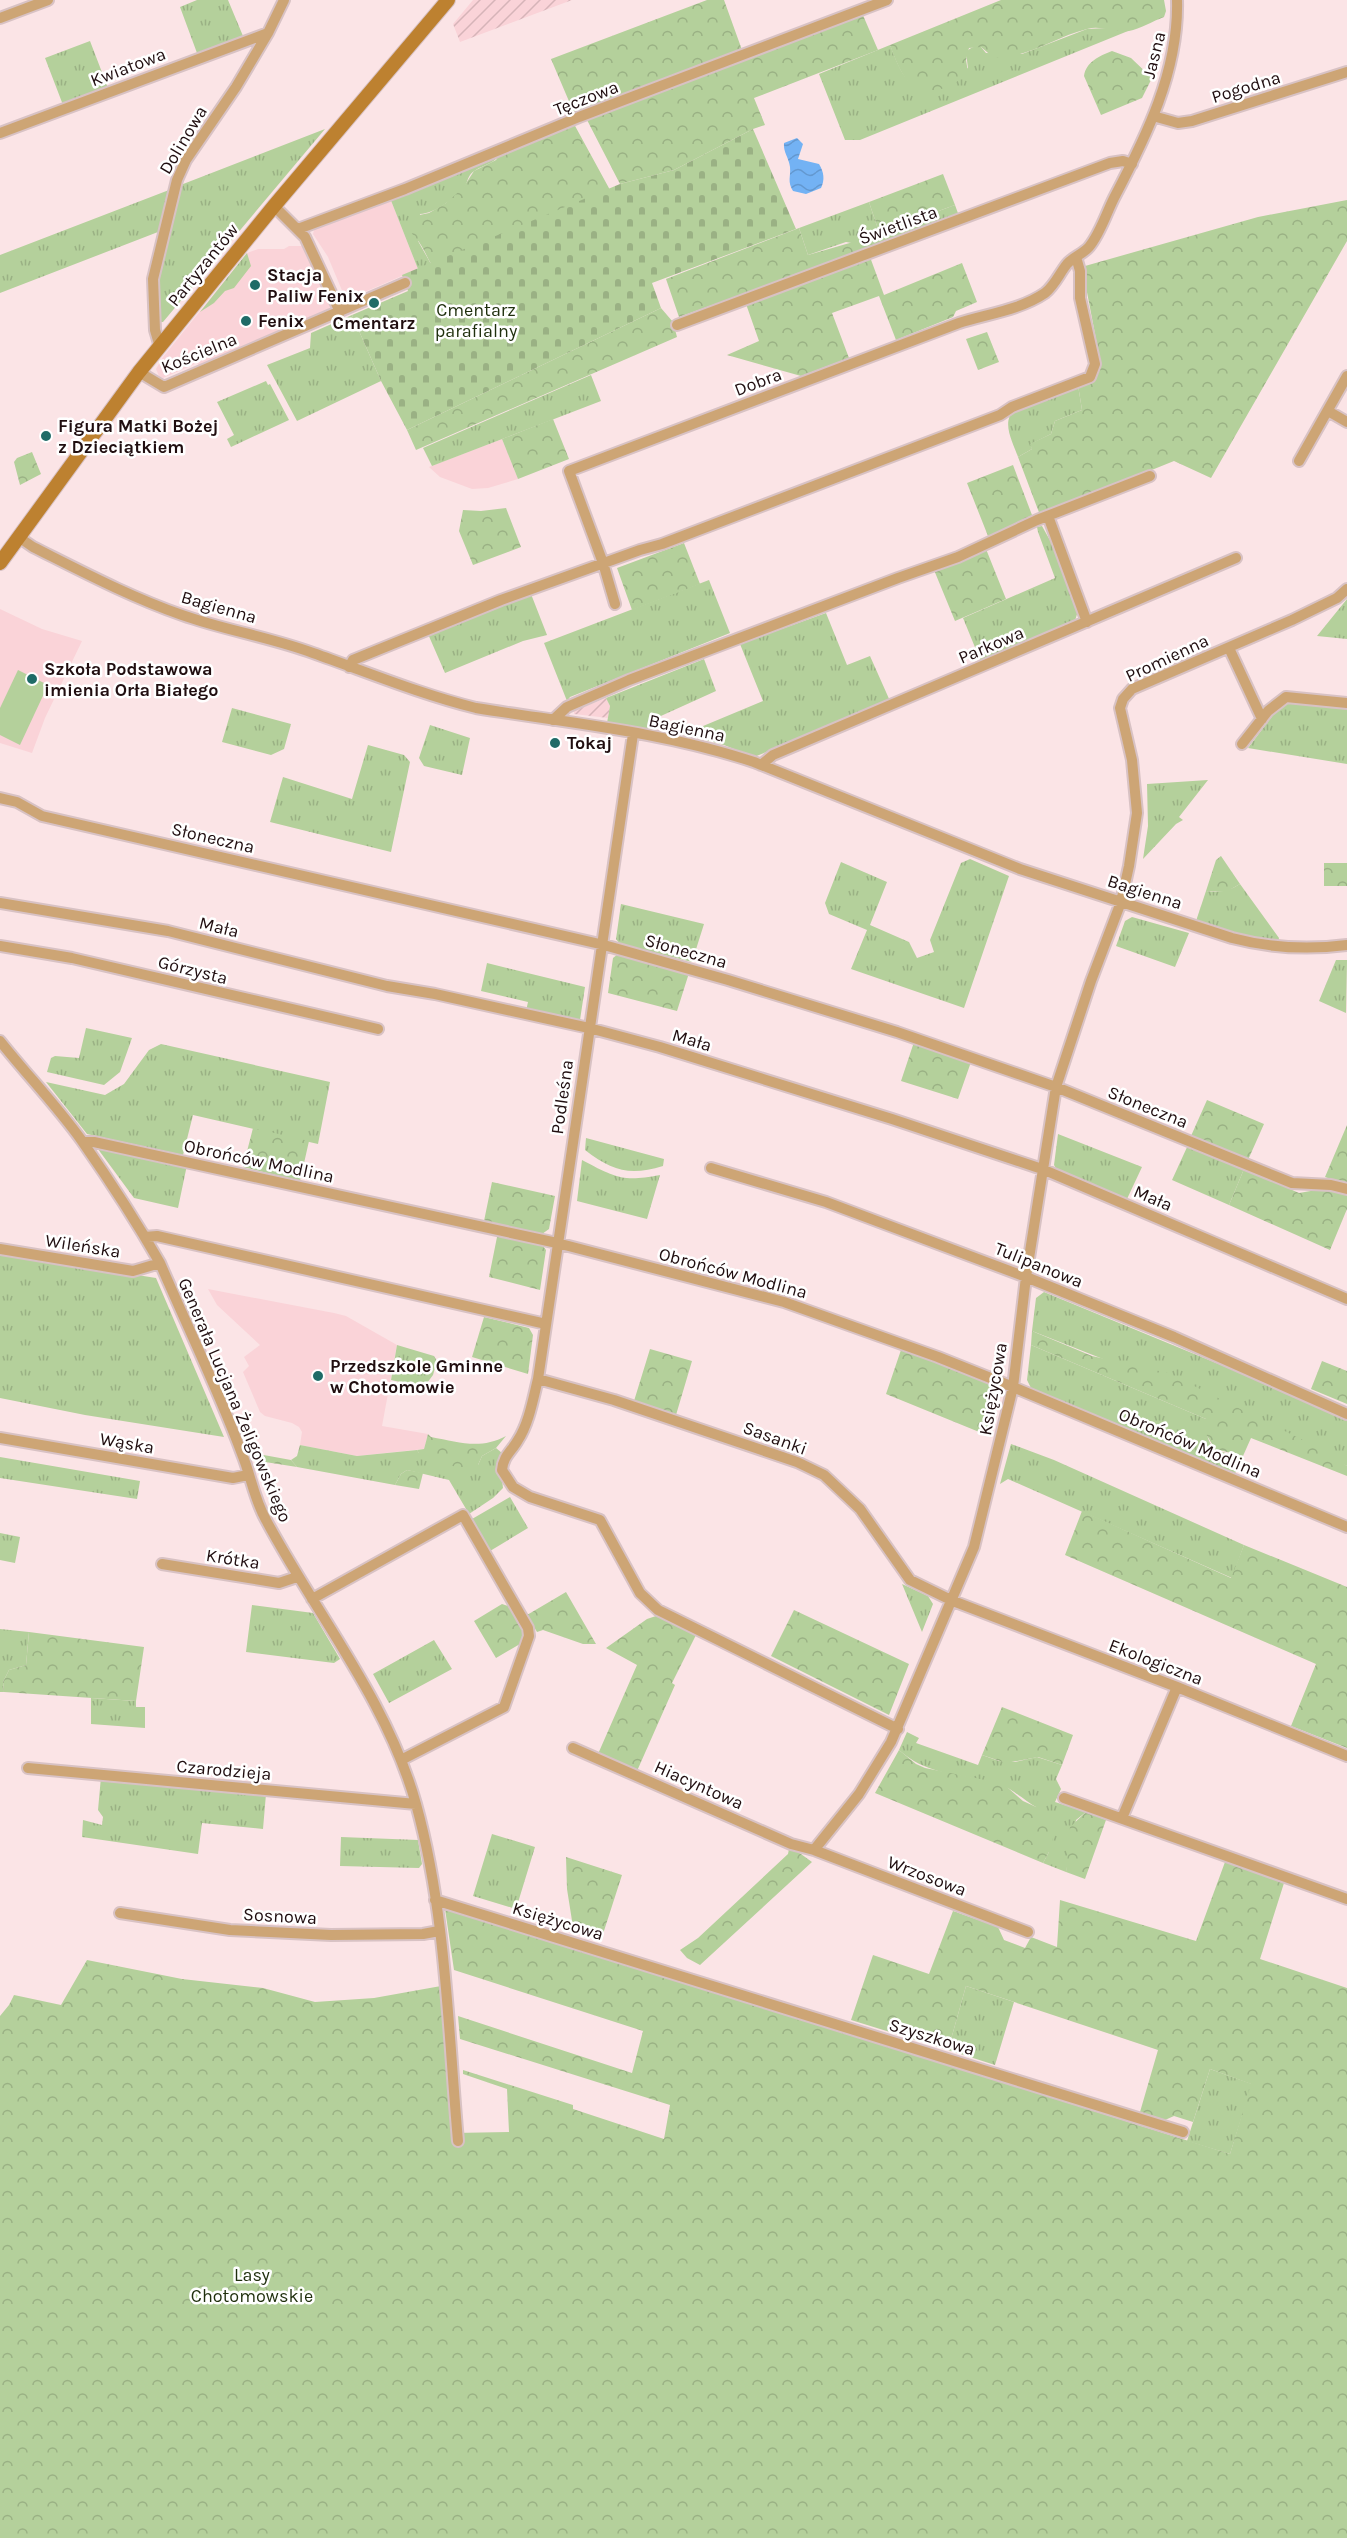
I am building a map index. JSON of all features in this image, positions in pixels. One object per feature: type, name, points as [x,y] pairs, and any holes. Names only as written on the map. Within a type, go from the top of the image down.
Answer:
[{"type":"street","points":[[0,18],[48,0]]},
{"type":"street","name":"Dolinowa","points":[[160,347],[155,330],[153,279],[177,180],[186,160],[236,87],[268,33],[284,0]]},
{"type":"street","name":"Partyzantów","points":[[0,563],[139,372],[274,206],[448,0]]},
{"type":"street","name":"Tęczowa","points":[[298,229],[405,189],[579,117],[886,0]]},
{"type":"street","name":"Jasna","points":[[1076,257],[1088,248],[1093,240],[1153,116],[1168,72],[1178,29],[1177,0]]},
{"type":"street","name":"Kwiatowa","points":[[0,133],[268,33]]},
{"type":"street","name":"Pogodna","points":[[1153,116],[1178,123],[1192,121],[1347,72]]},
{"type":"street","name":"Świetlista","points":[[677,325],[1110,164],[1123,161],[1131,164]]},
{"type":"street","points":[[274,206],[298,229],[315,256],[340,312]]},
{"type":"street","points":[[349,667],[351,661],[501,600],[662,544],[934,440],[1090,376],[1095,364],[1080,298],[1080,271],[1076,257]]},
{"type":"street","name":"Dobra","points":[[603,563],[569,471],[959,323],[993,315],[1037,297],[1049,290],[1076,257]]},
{"type":"street","name":"Kościelna","points":[[139,372],[164,387],[405,284]]},
{"type":"street","points":[[1299,461],[1347,376]]},
{"type":"street","points":[[1328,411],[1347,422]]},
{"type":"street","points":[[553,720],[567,707],[629,680],[958,557],[1048,516],[1150,476]]},
{"type":"street","points":[[1048,516],[1087,622]]},
{"type":"street","name":"Bagienna","points":[[20,538],[33,547],[122,591],[172,611],[313,653],[446,700],[476,708],[697,744],[761,765],[1020,869],[1260,945],[1315,948],[1347,945]]},
{"type":"street","name":"Parkowa","points":[[761,765],[774,755],[1236,558]]},
{"type":"street","points":[[603,563],[615,604]]},
{"type":"street","name":"Promienna","points":[[1121,902],[1137,813],[1132,760],[1120,708],[1123,699],[1132,689],[1229,648],[1336,598],[1347,589]]},
{"type":"street","points":[[1229,648],[1262,719]]},
{"type":"street","points":[[1242,744],[1262,719],[1286,697],[1347,703]]},
{"type":"street","name":"Podleśna","points":[[633,734],[604,945],[589,1028],[538,1379],[530,1410],[518,1441],[505,1458],[502,1470],[513,1487],[530,1497],[600,1520],[640,1593],[658,1610],[898,1729]]},
{"type":"street","name":"Słoneczna","points":[[0,798],[17,802],[42,816],[604,945],[728,980],[886,1029],[1056,1087],[1292,1184],[1331,1185],[1347,1189]]},
{"type":"street","name":"Księżycowa","points":[[814,1850],[877,1769],[898,1729],[974,1547],[1013,1387],[1026,1277],[1056,1087],[1091,981],[1121,902]]},
{"type":"street","name":"Mała","points":[[0,903],[168,931],[387,986],[435,994],[589,1028],[660,1047],[848,1105],[1042,1169],[1347,1299]]},
{"type":"street","name":"Górzysta","points":[[0,946],[72,958],[378,1029]]},
{"type":"street","name":"Generała Lucjana Żeligowskiego","points":[[0,1041],[83,1142],[122,1198],[160,1263],[238,1444],[259,1506],[297,1577],[368,1692],[401,1761],[416,1804],[435,1900],[458,2141]]},
{"type":"street","name":"Obrońców Modlina","points":[[83,1142],[89,1141],[557,1243],[784,1302],[938,1357],[1347,1527]]},
{"type":"street","name":"Tulipanowa","points":[[711,1168],[826,1202],[1026,1277],[1173,1337],[1347,1414]]},
{"type":"street","points":[[145,1237],[157,1236],[546,1324]]},
{"type":"street","name":"Wileńska","points":[[0,1249],[133,1270],[160,1263]]},
{"type":"street","name":"Sasanki","points":[[538,1379],[614,1400],[796,1462],[824,1475],[860,1509],[910,1580],[953,1601]]},
{"type":"street","name":"Wąska","points":[[0,1438],[233,1478],[248,1475]]},
{"type":"street","points":[[312,1599],[463,1515],[528,1628],[530,1636],[504,1707],[401,1761]]},
{"type":"street","name":"Krótka","points":[[162,1564],[279,1583],[297,1577]]},
{"type":"street","name":"Ekologiczna","points":[[953,1601],[1177,1687],[1347,1756]]},
{"type":"street","points":[[1122,1818],[1177,1687]]},
{"type":"street","name":"Hiacyntowa","points":[[573,1748],[791,1844],[814,1850]]},
{"type":"street","name":"Czarodzieja","points":[[28,1768],[416,1804]]},
{"type":"street","points":[[1064,1797],[1347,1899]]},
{"type":"street","name":"Wrzosowa","points":[[814,1850],[1028,1932]]},
{"type":"street","name":"Księżycowa","points":[[435,1900],[671,1973]]},
{"type":"street","name":"Sosnowa","points":[[120,1913],[230,1930],[330,1935],[423,1934],[439,1931]]},
{"type":"street","name":"Szyszkowa","points":[[671,1973],[1183,2132]]},
{"type":"shaded area","points":[[473,0],[572,0],[460,42],[453,24]]},
{"type":"shaded area","points":[[390,198],[418,269],[346,300],[328,257],[313,234],[315,227]]},
{"type":"shaded area","points":[[289,246],[305,246],[333,306],[331,310],[200,367],[197,363],[163,378],[159,376],[156,369],[163,357],[247,253],[258,249],[284,249]]},
{"type":"shaded area","points":[[502,439],[518,479],[488,488],[472,489],[440,477],[429,467]]},
{"type":"shaded area","name":"Szkoła Podstawowa imienia Orła Białego","points":[[0,609],[42,629],[82,641],[45,718],[32,753],[0,743]]},
{"type":"shaded area","points":[[606,698],[610,706],[608,718],[574,714],[574,711]]},
{"type":"shaded area","name":"Przedszkole Gminne w Chotomowie","points":[[208,1289],[346,1316],[397,1345],[382,1426],[428,1434],[424,1449],[357,1456],[300,1445],[302,1432],[299,1427],[265,1416],[260,1412],[243,1372],[249,1366],[244,1357],[260,1345],[217,1305]]},
{"type":"green space","points":[[197,0],[228,0],[243,36],[197,53],[180,7]]},
{"type":"green space","points":[[707,0],[724,0],[742,50],[574,113],[551,59]]},
{"type":"green space","points":[[1001,0],[1164,0],[1166,11],[1164,17],[1133,30],[1087,29],[1018,55],[994,58],[981,47],[969,48],[966,60],[968,72],[957,82],[935,91],[913,86],[905,78],[890,45]]},
{"type":"green space","points":[[862,13],[878,50],[754,98],[765,125],[674,170],[620,184],[586,118]]},
{"type":"green space","points":[[1106,28],[1128,31],[860,140],[845,140],[819,74],[890,45],[907,79],[919,88],[927,90],[968,68],[966,53],[972,47],[981,47],[986,53],[1022,54],[1087,29]]},
{"type":"green space","points":[[90,41],[108,88],[63,105],[45,58]]},
{"type":"green space","points":[[1112,51],[1131,58],[1152,78],[1142,98],[1101,115],[1084,76],[1090,63]]},
{"type":"green space","points":[[574,124],[610,190],[431,264],[409,228],[410,217],[429,213],[446,203],[463,188],[474,171],[496,160],[500,154]]},
{"type":"green space","points":[[325,129],[163,322],[157,322],[156,286],[178,186]]},
{"type":"green space","name":"Cmentarz parafialny","points":[[753,129],[796,229],[652,283],[661,308],[407,430],[381,381],[352,315],[408,291],[402,275],[620,184],[674,170]]},
{"type":"green space","points":[[500,154],[493,161],[473,172],[464,188],[449,201],[432,211],[420,214],[418,241],[431,264],[418,269],[390,198]]},
{"type":"green space","points":[[943,174],[955,205],[892,228],[878,229],[869,202]]},
{"type":"green space","points":[[169,190],[158,232],[0,293],[0,255]]},
{"type":"green space","points":[[1347,200],[1347,241],[1211,478],[1174,461],[1040,515],[1018,457],[1032,449],[1030,444],[1051,434],[1055,421],[1082,410],[1078,385],[1092,381],[1100,360],[1086,287],[1085,266],[1258,217]]},
{"type":"green space","points":[[869,202],[878,229],[892,228],[955,205],[959,216],[874,247],[846,242],[808,255],[799,228]]},
{"type":"green space","points":[[799,228],[808,255],[860,240],[867,241],[874,247],[679,317],[666,279]]},
{"type":"green space","points":[[247,253],[251,266],[234,288],[225,291],[214,303],[200,312]]},
{"type":"green space","points":[[870,257],[884,295],[962,263],[977,302],[956,311],[953,317],[896,340],[879,296],[832,313],[849,358],[801,376],[727,355],[759,341],[746,304]]},
{"type":"green space","points":[[661,308],[673,322],[677,337],[416,450],[407,430]]},
{"type":"green space","points":[[352,315],[381,381],[297,421],[267,365],[310,348],[311,333]]},
{"type":"green space","points":[[987,332],[999,362],[978,370],[966,339]]},
{"type":"green space","points":[[591,375],[601,401],[432,466],[423,448]]},
{"type":"green space","points":[[266,381],[268,385],[270,384],[289,420],[231,447],[227,439],[234,435],[217,402]]},
{"type":"green space","points":[[1078,385],[1082,410],[1055,421],[1051,434],[1031,444],[1032,449],[1018,457],[1008,427],[1010,415],[1014,410]]},
{"type":"green space","points":[[553,419],[569,459],[518,479],[502,439]]},
{"type":"green space","points":[[32,452],[41,474],[20,485],[14,462],[17,458]]},
{"type":"green space","points":[[1013,465],[1032,515],[1030,519],[988,536],[967,483]]},
{"type":"green space","points":[[506,508],[521,547],[473,565],[459,531],[463,510],[481,511]]},
{"type":"green space","points":[[1042,526],[1057,553],[1078,611],[1074,624],[981,662],[963,618],[1055,578],[1038,532],[1037,527]]},
{"type":"green space","points":[[684,543],[700,584],[632,610],[617,568]]},
{"type":"green space","points":[[986,549],[1006,599],[955,621],[934,570]]},
{"type":"green space","points":[[709,580],[730,633],[570,697],[567,701],[544,643]]},
{"type":"green space","points":[[531,594],[547,635],[523,641],[445,673],[428,634]]},
{"type":"green space","points":[[1347,599],[1347,639],[1317,636]]},
{"type":"green space","points":[[826,613],[847,665],[870,656],[890,701],[754,757],[724,745],[684,734],[763,701],[740,644]]},
{"type":"green space","points":[[704,659],[716,691],[652,720],[658,727],[648,730],[607,723],[610,706],[606,698]]},
{"type":"green space","points":[[18,670],[48,685],[20,745],[0,735],[0,708]]},
{"type":"green space","points":[[1288,701],[1347,709],[1347,764],[1248,748],[1282,703]]},
{"type":"green space","points":[[232,708],[291,724],[284,749],[271,755],[222,742]]},
{"type":"green space","points":[[430,725],[470,738],[462,775],[424,766],[419,758]]},
{"type":"green space","points":[[368,745],[404,755],[410,762],[391,852],[270,822],[283,777],[352,799]]},
{"type":"green space","points":[[1208,780],[1179,817],[1183,820],[1176,824],[1143,859],[1148,826],[1147,784]]},
{"type":"green space","points":[[1221,856],[1240,884],[1226,892],[1206,891],[1216,860]]},
{"type":"green space","points":[[970,859],[1009,876],[964,1008],[851,969],[867,930],[829,914],[825,903],[841,862],[887,882],[870,925],[909,942],[917,958],[934,952],[930,940],[961,863]]},
{"type":"green space","points":[[1324,863],[1347,863],[1347,886],[1324,886]]},
{"type":"green space","points":[[1240,884],[1279,938],[1278,942],[1253,938],[1196,921],[1206,891],[1224,891]]},
{"type":"green space","points":[[621,904],[704,924],[692,962],[620,944],[616,939]]},
{"type":"green space","points":[[1132,917],[1189,933],[1175,967],[1116,946],[1125,921]]},
{"type":"green space","points":[[618,954],[689,973],[677,1011],[608,993],[613,958]]},
{"type":"green space","points":[[1336,960],[1347,960],[1346,1013],[1319,1001]]},
{"type":"green space","points":[[487,963],[585,987],[580,1020],[578,1023],[526,1011],[528,1002],[481,991]]},
{"type":"green space","points":[[86,1028],[132,1038],[120,1072],[104,1085],[47,1072],[51,1058],[55,1056],[79,1058]]},
{"type":"green space","points":[[914,1042],[971,1062],[958,1099],[901,1081]]},
{"type":"green space","points":[[161,1044],[330,1082],[318,1144],[193,1115],[183,1155],[87,1134],[46,1082],[105,1095],[124,1084],[149,1050]]},
{"type":"green space","points":[[1207,1100],[1264,1124],[1248,1160],[1191,1136]]},
{"type":"green space","points":[[1347,1125],[1347,1185],[1325,1177]]},
{"type":"green space","points":[[253,1128],[309,1141],[300,1181],[243,1167]]},
{"type":"green space","points":[[1058,1134],[1142,1167],[1127,1199],[1057,1170],[1054,1165]]},
{"type":"green space","points":[[586,1138],[664,1159],[663,1166],[641,1171],[613,1167],[585,1150]]},
{"type":"green space","points":[[95,1145],[187,1165],[178,1208],[134,1198]]},
{"type":"green space","points":[[1188,1145],[1244,1169],[1229,1205],[1172,1180]]},
{"type":"green space","points":[[582,1160],[620,1177],[637,1178],[660,1175],[647,1219],[577,1201]]},
{"type":"green space","points":[[1244,1169],[1299,1193],[1328,1188],[1347,1193],[1347,1209],[1330,1250],[1229,1205]]},
{"type":"green space","points":[[492,1182],[555,1196],[549,1229],[542,1234],[484,1221]]},
{"type":"green space","points":[[498,1232],[539,1241],[546,1250],[540,1290],[489,1277]]},
{"type":"green space","points":[[0,1253],[156,1278],[224,1437],[85,1415],[0,1398]]},
{"type":"green space","points":[[1044,1292],[1347,1417],[1347,1466],[1103,1359],[1032,1331],[1036,1298]]},
{"type":"green space","points":[[484,1317],[529,1328],[533,1335],[528,1374],[472,1357]]},
{"type":"green space","points":[[1032,1331],[1092,1356],[1168,1373],[1321,1449],[1347,1466],[1347,1476],[1251,1438],[1243,1456],[1215,1449],[1203,1429],[1206,1419],[1031,1345]]},
{"type":"green space","points":[[397,1345],[434,1356],[437,1361],[433,1375],[424,1387],[391,1380]]},
{"type":"green space","points":[[1031,1345],[1206,1419],[1208,1437],[1214,1447],[1225,1453],[1243,1456],[1234,1476],[1032,1390],[1027,1380]]},
{"type":"green space","points":[[902,1347],[995,1383],[1000,1392],[989,1436],[886,1394]]},
{"type":"green space","points":[[650,1349],[692,1361],[676,1415],[634,1401]]},
{"type":"green space","points":[[1322,1361],[1347,1371],[1347,1404],[1311,1389]]},
{"type":"green space","points":[[428,1434],[431,1437],[469,1444],[487,1443],[506,1436],[496,1448],[482,1456],[473,1470],[423,1460],[417,1450],[424,1449]]},
{"type":"green space","points":[[1011,1444],[1054,1460],[1244,1545],[1232,1578],[1008,1479],[1000,1484]]},
{"type":"green space","points":[[300,1445],[357,1456],[417,1450],[419,1453],[478,1465],[482,1456],[496,1448],[502,1453],[500,1463],[503,1488],[493,1498],[469,1514],[449,1480],[407,1470],[401,1474],[395,1485],[297,1467],[291,1460],[297,1456]]},
{"type":"green space","points":[[252,1453],[291,1460],[297,1467],[252,1460]]},
{"type":"green space","points":[[0,1457],[140,1481],[137,1499],[0,1478]]},
{"type":"green space","points":[[407,1470],[423,1473],[419,1489],[395,1485],[401,1474]]},
{"type":"green space","points":[[510,1497],[528,1528],[490,1551],[472,1519]]},
{"type":"green space","points":[[1082,1511],[1231,1578],[1244,1545],[1347,1587],[1347,1748],[1291,1726],[1316,1664],[1065,1555]]},
{"type":"green space","points":[[0,1533],[20,1537],[15,1563],[0,1560]]},
{"type":"green space","points":[[902,1584],[928,1596],[933,1604],[922,1632]]},
{"type":"green space","points":[[566,1592],[596,1644],[583,1644],[543,1630],[537,1632],[527,1615]]},
{"type":"green space","points":[[502,1604],[508,1606],[525,1633],[520,1644],[496,1658],[474,1621]]},
{"type":"green space","points":[[252,1605],[313,1613],[340,1659],[334,1663],[246,1652]]},
{"type":"green space","points":[[794,1610],[909,1664],[889,1715],[771,1656]]},
{"type":"green space","points":[[659,1615],[696,1635],[672,1683],[675,1685],[637,1771],[598,1754],[637,1665],[606,1648],[647,1619]]},
{"type":"green space","points":[[0,1629],[29,1632],[26,1665],[9,1670],[3,1682],[4,1692],[0,1692]]},
{"type":"green space","points":[[29,1632],[144,1647],[136,1701],[4,1692],[3,1682],[9,1670],[26,1665]]},
{"type":"green space","points":[[434,1640],[452,1669],[389,1703],[373,1674]]},
{"type":"green space","points":[[91,1698],[136,1701],[136,1707],[145,1707],[145,1728],[91,1724]]},
{"type":"green space","points":[[1002,1707],[1073,1735],[1062,1765],[1038,1757],[1006,1763],[982,1755]]},
{"type":"green space","points":[[907,1732],[919,1738],[916,1743],[978,1765],[982,1755],[999,1761],[1015,1762],[1037,1757],[1062,1765],[1056,1779],[1061,1789],[1055,1802],[1086,1812],[1076,1820],[1066,1872],[1043,1863],[1049,1852],[1036,1807],[1005,1787],[937,1770],[911,1759],[899,1750]]},
{"type":"green space","points":[[899,1750],[916,1764],[925,1768],[995,1782],[1007,1787],[1023,1801],[1045,1811],[1055,1830],[1049,1852],[1043,1863],[875,1793]]},
{"type":"green space","points":[[101,1777],[266,1794],[263,1829],[202,1823],[198,1854],[82,1837],[83,1820],[102,1825],[103,1817],[98,1810]]},
{"type":"green space","points":[[1086,1812],[1106,1820],[1085,1879],[1066,1872],[1070,1827]]},
{"type":"green space","points":[[492,1834],[535,1847],[516,1909],[473,1896]]},
{"type":"green space","points":[[341,1837],[418,1840],[422,1864],[419,1868],[340,1866]]},
{"type":"green space","points":[[789,1849],[794,1849],[812,1862],[700,1965],[687,1958],[680,1950],[698,1938],[788,1854]]},
{"type":"green space","points":[[566,1857],[622,1875],[602,1937],[573,1927],[567,1889]]},
{"type":"green space","name":"Lasy Chotomowskie","points":[[1225,1862],[1284,1883],[1260,1959],[1347,1988],[1347,2538],[0,2538],[0,2016],[14,1995],[61,2005],[87,1960],[182,1979],[263,1988],[315,2002],[374,1998],[441,1986],[453,2133],[509,2132],[507,2089],[463,2074],[463,2070],[573,2105],[573,2109],[664,2139],[670,2105],[460,2039],[458,2016],[632,2073],[643,2031],[454,1970],[445,1909],[1230,2154],[1251,2084],[1210,2069],[1193,2122],[1174,2116],[1165,2120],[1140,2112],[1158,2050],[966,1986],[948,2050],[851,2020],[873,1955],[929,1974],[953,1911],[998,1927],[1004,1940],[1025,1948],[1031,1937],[1057,1947],[1060,1900],[1196,1941]]},
{"type":"green space","points":[[966,1986],[1014,2002],[995,2065],[948,2050]]},
{"type":"green space","points":[[1210,2069],[1252,2084],[1230,2154],[1187,2141]]},
{"type":"water","points":[[797,138],[803,144],[798,159],[819,164],[823,176],[821,188],[806,194],[793,191],[791,188],[790,167],[784,149],[784,143]]},
{"type":"place","name":"Stacja Paliw Fenix","points":[[255,285]]},
{"type":"place","name":"Cmentarz","points":[[374,303]]},
{"type":"place","name":"Fenix","points":[[246,321]]},
{"type":"place","name":"Figura Matki Bożej z Dzieciątkiem","points":[[46,436]]},
{"type":"place","name":"Szkoła Podstawowa imienia Orła Białego","points":[[32,679]]},
{"type":"place","name":"Tokaj","points":[[555,743]]},
{"type":"place","name":"Przedszkole Gminne w Chotomowie","points":[[318,1376]]}]
